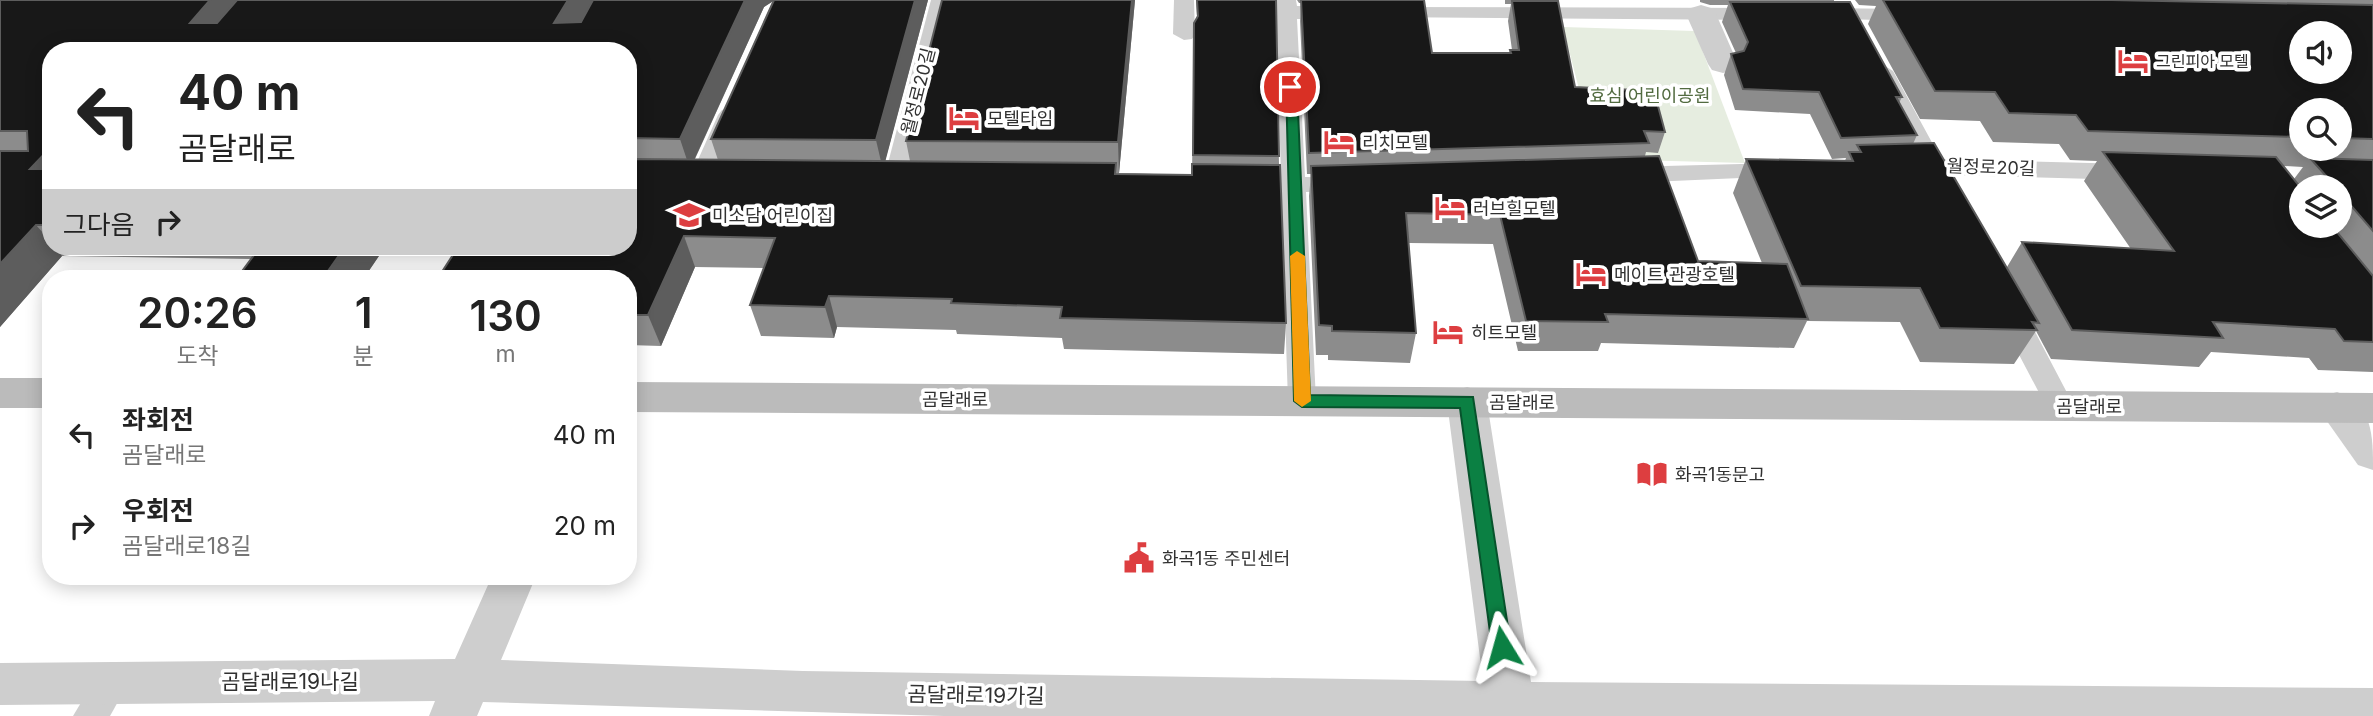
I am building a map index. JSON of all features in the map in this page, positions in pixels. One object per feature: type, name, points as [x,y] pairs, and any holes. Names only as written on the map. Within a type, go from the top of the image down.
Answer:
[{"type":"street","points":[[1701,14],[1723,64]]},
{"type":"street","points":[[0,393],[42,393]]},
{"type":"street","name":"곰달래로","points":[[637,397],[2355,407]]},
{"type":"street","points":[[1467,402],[1511,709]]},
{"type":"street","points":[[2355,407],[2373,454]]},
{"type":"street","points":[[461,698],[510,585]]},
{"type":"street","name":"곰달래로19나길","points":[[0,684],[102,699],[461,698]]},
{"type":"street","name":"곰달래로19가길","points":[[461,698],[1150,707],[2216,712],[2373,710]]},
{"type":"lane","name":"월정로20길","points":[[895,182],[941,0]]},
{"type":"lane","points":[[1184,0],[1184,34]]},
{"type":"lane","points":[[1302,401],[1286,6],[1363,13],[1701,14],[1790,14],[1847,7],[1934,16]]},
{"type":"lane","points":[[1847,7],[1952,202]]},
{"type":"lane","points":[[729,180],[689,180],[739,94]]},
{"type":"lane","name":"월정로20길","points":[[1892,167],[2152,172]]},
{"type":"lane","points":[[1600,176],[1808,170]]},
{"type":"lane","points":[[867,182],[922,182]]},
{"type":"lane","points":[[1212,185],[1378,183]]},
{"type":"lane","points":[[1997,286],[2060,406]]},
{"type":"green space","name":"효심 어린이공원","points":[[1563,27],[1695,31],[1745,163],[1597,159]]},
{"type":"building","points":[[0,0],[210,0],[190,23],[217,23],[237,0],[568,0],[554,23],[581,22],[593,0],[745,0],[680,139],[637,138],[637,42],[42,42],[42,156],[30,169],[42,169],[42,225],[36,225],[0,264],[0,151],[28,151],[27,131],[0,131]]},
{"type":"building","points":[[774,0],[915,0],[876,140],[711,139]]},
{"type":"building","points":[[942,0],[1132,0],[1118,142],[906,141]]},
{"type":"building","points":[[1197,0],[1276,0],[1279,156],[1193,155],[1194,23],[1198,16]]},
{"type":"building","points":[[1301,0],[1424,0],[1432,53],[1511,53],[1510,50],[1519,50],[1512,1],[1558,1],[1575,87],[1654,91],[1665,132],[1644,131],[1649,143],[1309,153]]},
{"type":"building","points":[[1883,0],[2111,0],[2373,5],[2373,139],[2352,138],[2352,98],[2289,98],[2289,137],[2088,131],[2076,115],[2009,113],[1995,92],[1935,91]]},
{"type":"building","points":[[1730,2],[1850,2],[1902,97],[1896,97],[1917,135],[1841,138],[1819,92],[1743,89],[1731,54],[1744,51],[1748,42]]},
{"type":"building","points":[[1934,143],[2039,323],[2032,322],[2037,330],[1940,328],[1920,288],[1801,286],[1746,159],[1853,161],[1849,152],[1861,152],[1857,145]]},
{"type":"building","points":[[2103,152],[2276,157],[2291,175],[2289,238],[2342,238],[2373,276],[2373,342],[2344,341],[2335,329],[2213,322],[2223,338],[2072,330],[2022,242],[2174,251]]},
{"type":"building","points":[[1659,156],[1698,261],[1787,264],[1808,319],[1605,314],[1608,322],[1526,321],[1500,215],[1406,213],[1416,333],[1332,331],[1332,326],[1319,325],[1311,166]]},
{"type":"building","points":[[637,159],[1116,163],[1115,174],[1192,175],[1192,164],[1280,165],[1286,323],[1060,318],[1062,307],[951,303],[952,299],[829,296],[825,307],[750,305],[775,238],[684,236],[648,315],[637,315],[637,270],[443,270],[452,256],[637,256]]},
{"type":"building","points":[[2373,160],[2373,231],[2352,207],[2352,175],[2325,175],[2313,161]]},
{"type":"building","points":[[253,256],[339,256],[329,270],[243,270]]},
{"type":"slow traffic","points":[[1297,256],[1302,401]]},
{"type":"place","name":"그린피아 모텔","points":[[2133,61]]},
{"type":"place","name":"모텔타임","points":[[964,118]]},
{"type":"place","name":"리치모텔","points":[[1339,142]]},
{"type":"place","name":"러브힐모텔","points":[[1450,208]]},
{"type":"place","name":"미소담 어린이집","points":[[689,215]]},
{"type":"place","name":"메이트 관광호텔","points":[[1591,274]]},
{"type":"place","name":"히트모텔","points":[[1448,332]]},
{"type":"place","name":"화곡1동문고","points":[[1652,474]]},
{"type":"place","name":"화곡1동 주민센터","points":[[1139,558]]},
{"type":"route","points":[[1290,87],[1302,401],[1467,402],[1502,647]]}]
